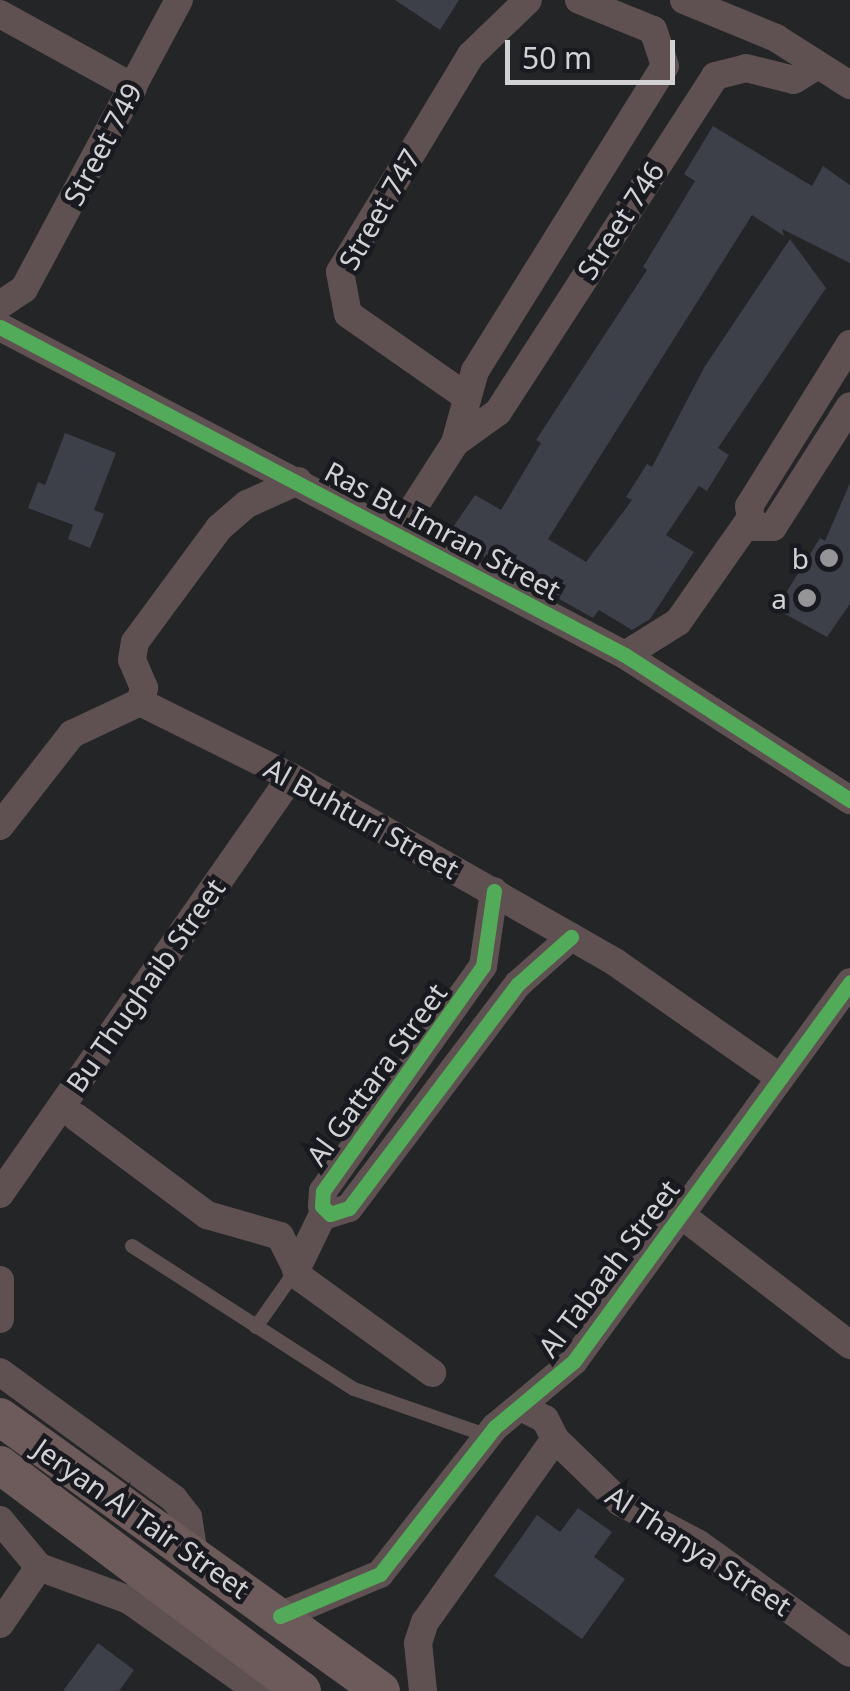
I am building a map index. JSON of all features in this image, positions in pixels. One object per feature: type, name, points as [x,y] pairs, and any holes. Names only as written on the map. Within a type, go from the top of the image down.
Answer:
[{"type":"street","name":"Street 749","points":[[0,305],[24,289],[179,0]]},
{"type":"street","name":"Street 747","points":[[464,394],[348,314],[340,272],[471,55],[528,0]]},
{"type":"street","name":"Street 746","points":[[455,443],[464,394],[661,78],[666,53],[643,24],[579,0]]},
{"type":"street","points":[[684,0],[776,38],[850,85]]},
{"type":"street","points":[[0,14],[133,87]]},
{"type":"street","name":"Street 746","points":[[396,535],[455,443],[498,412],[716,76],[746,68],[794,80],[816,66]]},
{"type":"street","points":[[592,190],[625,211]]},
{"type":"street","points":[[24,289],[40,347]]},
{"type":"street","name":"Ras Bu Imran Street","points":[[0,327],[625,655],[850,800]]},
{"type":"street","points":[[625,655],[678,622],[748,522],[749,506],[850,344]]},
{"type":"street","points":[[748,522],[761,531],[773,527],[850,406]]},
{"type":"street","points":[[0,826],[72,734],[129,712],[140,702],[144,688],[132,654],[138,637],[234,512],[298,481]]},
{"type":"street","name":"Al Buhturi Street","points":[[140,702],[291,777],[494,891],[572,937],[778,1077]]},
{"type":"street","name":"Bu Thughaib Street","points":[[0,1194],[291,777]]},
{"type":"street","name":"Al Gattara Street","points":[[494,891],[483,966],[323,1191],[325,1210],[337,1215],[349,1208],[518,984],[572,937]]},
{"type":"street","name":"Al Tabaah Street","points":[[280,1616],[380,1574],[488,1436],[574,1361],[850,982]]},
{"type":"street","points":[[76,1116],[218,1222],[280,1236],[296,1270],[432,1372]]},
{"type":"street","points":[[296,1270],[325,1210]]},
{"type":"street","points":[[680,1214],[838,1328],[850,1344]]},
{"type":"street","points":[[0,1280],[0,1319]]},
{"type":"street","points":[[0,1372],[174,1498],[188,1517],[194,1556]]},
{"type":"street","name":"Al Thanya Street","points":[[521,1408],[546,1420],[555,1439],[596,1482],[633,1511],[700,1544],[850,1653]]},
{"type":"street","name":"Jeryan Al Tair Street","points":[[0,1417],[280,1616],[337,1678],[381,1691]]},
{"type":"street","points":[[423,1691],[418,1642],[425,1622],[555,1439]]},
{"type":"street","name":"Jeryan Al Tair Street","points":[[0,1464],[302,1691]]},
{"type":"street","name":"Al Thanya Street","points":[[532,1475],[596,1482]]},
{"type":"street","points":[[0,1520],[39,1567],[129,1600],[258,1691]]},
{"type":"street","points":[[0,1624],[39,1567]]},
{"type":"lane","points":[[132,1246],[354,1389],[488,1436]]},
{"type":"lane","points":[[256,1327],[296,1270]]},
{"type":"building","points":[[395,0],[459,0],[440,30]]},
{"type":"building","points":[[713,126],[812,186],[823,166],[850,185],[850,263],[782,229],[784,236],[752,215],[548,539],[586,562],[632,500],[626,497],[647,464],[652,467],[705,366],[790,239],[826,288],[718,448],[729,455],[707,491],[699,486],[666,535],[694,552],[650,619],[632,630],[599,610],[593,618],[447,536],[475,495],[501,510],[541,443],[536,440],[647,270],[643,267],[695,181],[684,174]]},
{"type":"building","points":[[65,433],[116,453],[94,510],[104,514],[90,548],[68,539],[73,525],[28,508],[38,482],[45,485]]},
{"type":"building","points":[[850,483],[850,604],[827,637],[776,609],[820,538],[825,541]]},
{"type":"building","points":[[578,1508],[612,1532],[594,1557],[625,1579],[582,1639],[494,1576],[537,1515],[560,1532]]},
{"type":"building","points":[[98,1643],[134,1670],[119,1691],[63,1691]]},
{"type":"cycle path","points":[[0,327],[625,655],[850,800]]},
{"type":"cycle path","points":[[494,891],[483,966],[323,1191],[322,1206],[330,1214],[349,1208],[518,984],[571,937]]},
{"type":"cycle path","points":[[280,1616],[380,1574],[495,1427],[574,1361],[850,982]]},
{"type":"place","name":"b","points":[[829,558]]},
{"type":"place","name":"a","points":[[807,598]]}]
